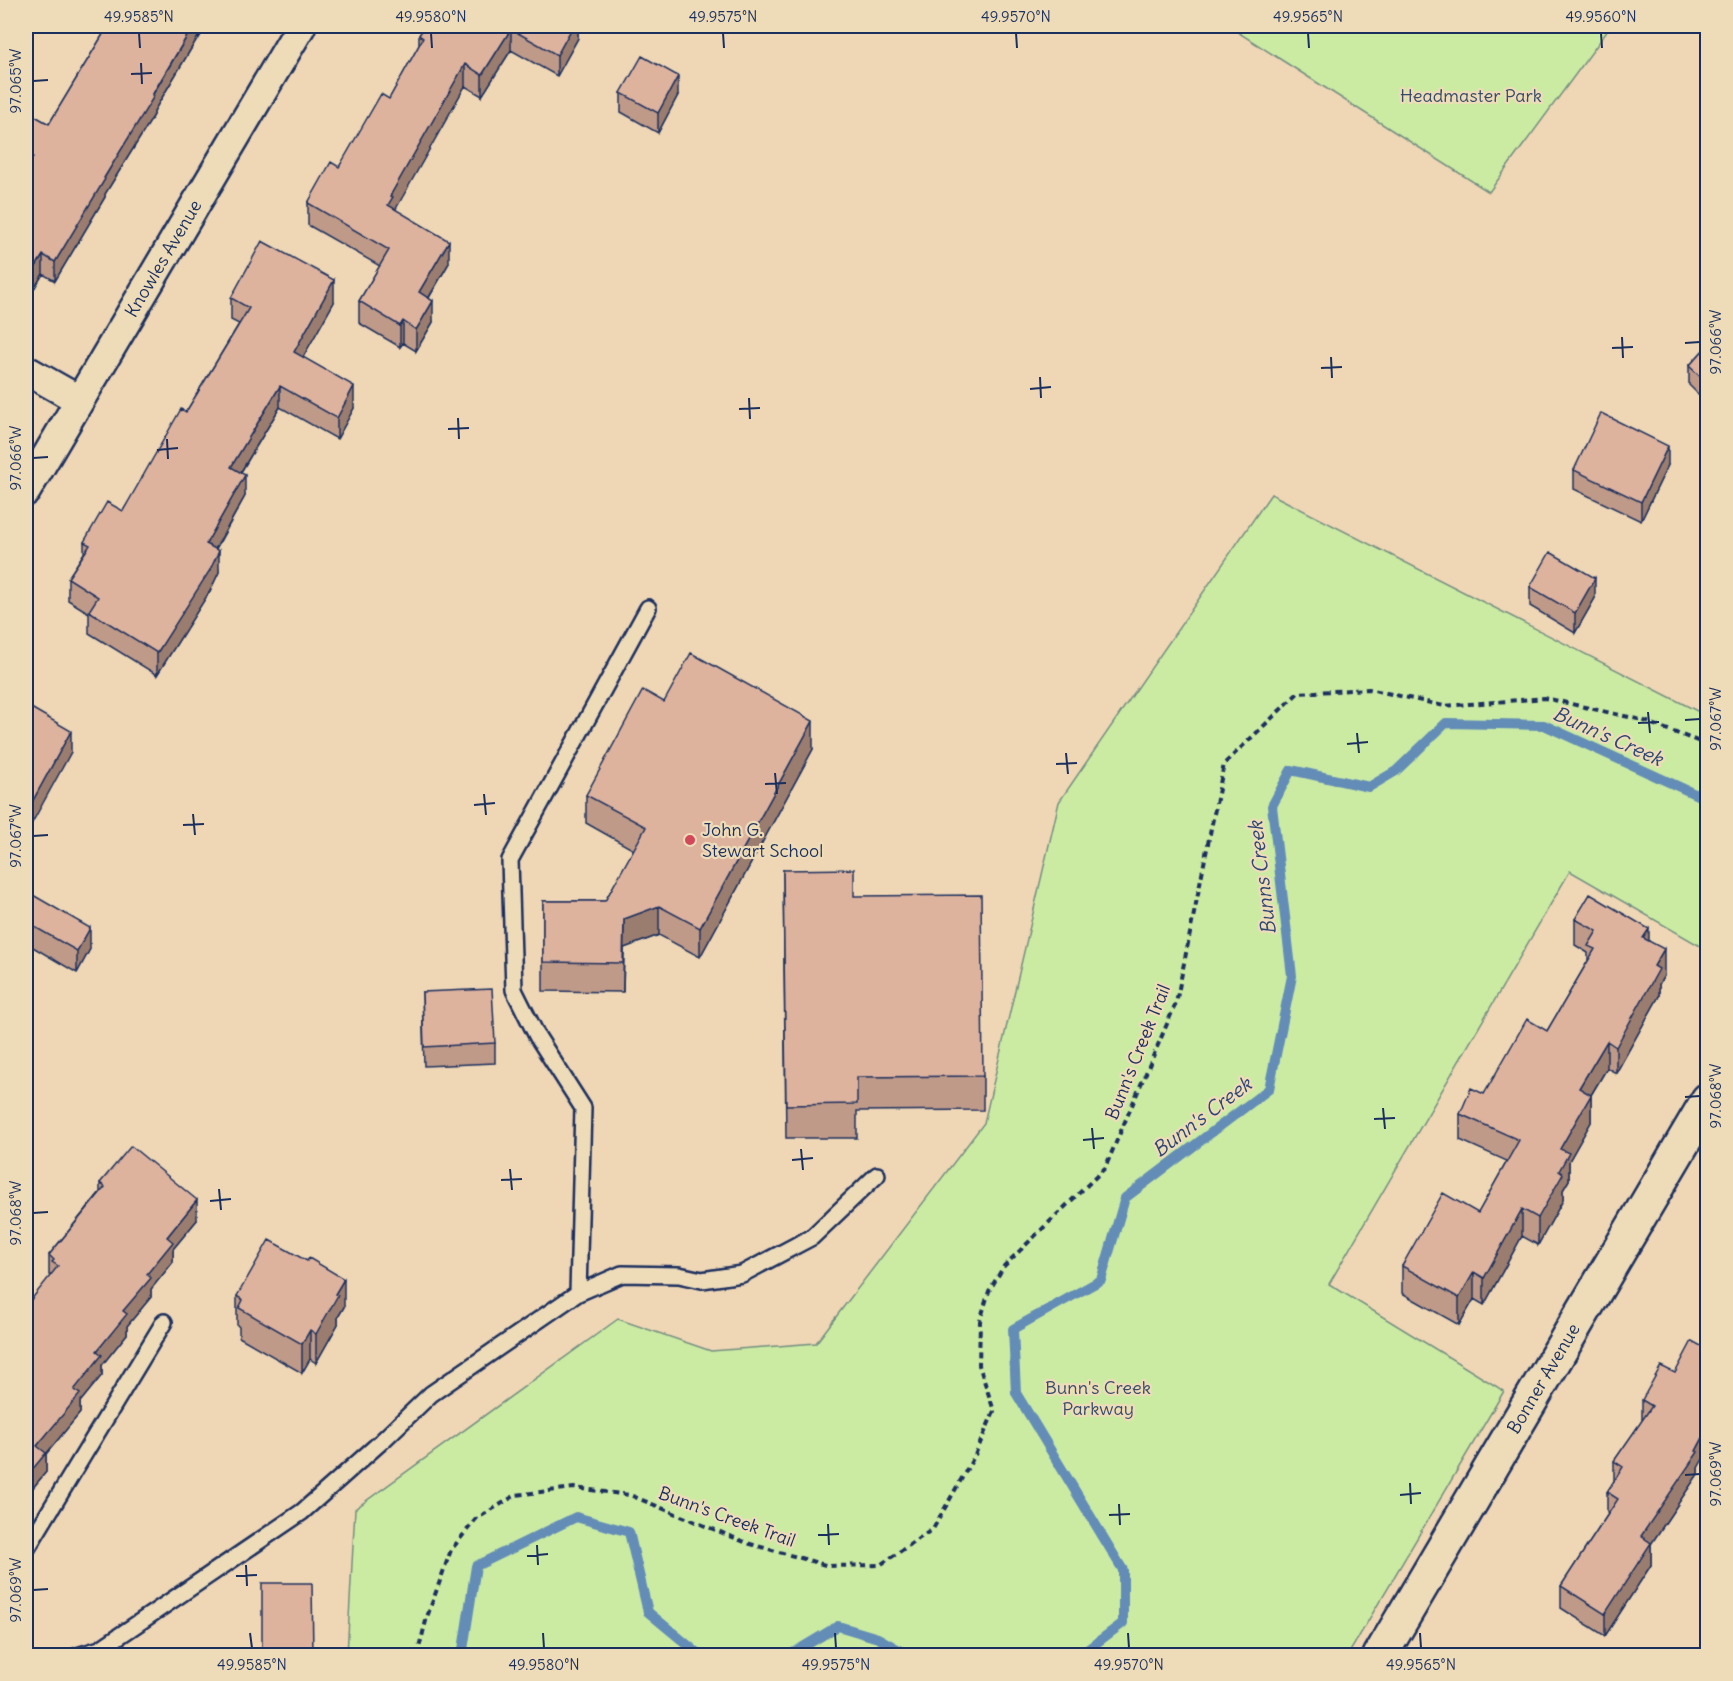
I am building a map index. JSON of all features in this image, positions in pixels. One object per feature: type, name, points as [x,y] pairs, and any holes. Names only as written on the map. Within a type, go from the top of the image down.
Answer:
[{"type":"street","name":"Knowles Avenue","points":[[26,491],[301,26]]},
{"type":"street","points":[[26,370],[79,400]]},
{"type":"street","name":"Bonner Avenue","points":[[1380,1656],[1707,1100]]},
{"type":"lane","points":[[578,1293],[583,1108],[537,1035],[514,990],[510,860],[648,608]]},
{"type":"lane","points":[[77,1656],[100,1649],[302,1512],[431,1394],[578,1293],[622,1274],[679,1275],[702,1280],[742,1274],[812,1237],[877,1175]]},
{"type":"lane","points":[[26,1550],[164,1322]]},
{"type":"path","name":"Bunn's Creek Trail","points":[[417,1656],[427,1617],[450,1550],[476,1519],[516,1495],[574,1488],[630,1495],[747,1543],[829,1566],[880,1565],[933,1529],[975,1455],[994,1411],[979,1365],[980,1321],[989,1291],[1004,1266],[1105,1168],[1176,1003],[1224,764],[1298,693],[1369,689],[1444,706],[1545,698],[1642,720],[1707,745]]},
{"type":"green space","name":"Headmaster Park","points":[[1228,26],[1611,26],[1489,192]]},
{"type":"green space","name":"Bunn's Creek Parkway","points":[[1271,494],[1707,716],[1707,950],[1570,871],[1329,1284],[1504,1391],[1348,1655],[347,1655],[355,1509],[618,1319],[711,1351],[816,1343],[984,1123],[1059,802]]},
{"type":"building","points":[[108,26],[193,26],[55,262],[43,255],[27,281],[26,169],[33,157],[26,152],[26,111],[49,124]]},
{"type":"building","points":[[425,26],[573,26],[557,55],[511,29],[482,75],[465,64],[390,196],[393,197],[388,205],[449,241],[419,292],[433,301],[416,330],[403,321],[400,326],[359,301],[389,250],[308,203],[331,162],[339,167],[381,94],[389,99],[423,38],[419,35]]},
{"type":"building","points":[[642,56],[678,76],[658,113],[621,93]]},
{"type":"building","points":[[262,241],[334,280],[294,352],[354,386],[337,418],[280,386],[231,467],[245,475],[206,544],[219,551],[210,570],[157,653],[89,611],[98,597],[68,578],[90,545],[84,542],[107,502],[123,511],[181,409],[186,412],[249,308],[231,298]]},
{"type":"building","points":[[1707,346],[1707,383],[1689,366]]},
{"type":"building","points":[[1601,413],[1668,446],[1641,502],[1574,470]]},
{"type":"building","points":[[1550,552],[1595,578],[1575,613],[1530,587]]},
{"type":"building","name":"John G. Stewart School","points":[[691,653],[813,721],[700,928],[659,906],[624,919],[623,963],[543,962],[543,901],[605,901],[646,827],[586,795],[643,690],[664,702]]},
{"type":"building","points":[[26,705],[71,731],[26,813]]},
{"type":"building","points":[[854,869],[854,896],[981,895],[983,1076],[857,1077],[857,1104],[786,1105],[783,870]]},
{"type":"building","points":[[26,891],[90,928],[77,951],[26,922]]},
{"type":"building","points":[[1590,894],[1649,929],[1643,938],[1664,949],[1654,966],[1659,969],[1616,1047],[1607,1041],[1579,1088],[1591,1095],[1560,1149],[1569,1153],[1559,1171],[1563,1174],[1538,1218],[1522,1209],[1484,1278],[1474,1272],[1459,1298],[1402,1266],[1443,1193],[1478,1213],[1519,1140],[1460,1114],[1471,1088],[1484,1094],[1527,1019],[1547,1031],[1595,949],[1588,946],[1597,931],[1575,919]]},
{"type":"building","points":[[492,989],[495,1043],[424,1047],[422,992]]},
{"type":"building","points":[[131,1146],[197,1200],[167,1237],[173,1242],[147,1274],[151,1278],[123,1311],[127,1314],[97,1351],[102,1355],[74,1390],[80,1394],[37,1446],[46,1453],[26,1477],[26,1306],[58,1266],[52,1262],[54,1260],[49,1255],[105,1187],[100,1183]]},
{"type":"building","points":[[269,1240],[307,1261],[309,1258],[344,1279],[335,1294],[338,1295],[316,1334],[310,1330],[302,1344],[239,1308],[243,1300],[237,1296]]},
{"type":"building","points":[[1707,1335],[1707,1430],[1696,1451],[1698,1452],[1641,1536],[1651,1543],[1605,1614],[1561,1586],[1618,1499],[1607,1492],[1623,1467],[1614,1461],[1652,1406],[1642,1400],[1661,1366],[1675,1373],[1692,1341],[1701,1346]]},
{"type":"building","points":[[262,1583],[312,1583],[313,1656],[262,1656]]},
{"type":"waterway","name":"Bunn's Creek","points":[[1079,1656],[1123,1623],[1123,1570],[1016,1393],[1013,1329],[1101,1280],[1125,1198],[1269,1089],[1292,976],[1272,806],[1291,770],[1369,787],[1396,771],[1446,723],[1544,725],[1708,800]]},
{"type":"waterway","name":"Bunn's Creek","points":[[462,1656],[476,1566],[576,1517],[629,1532],[648,1612],[701,1656]]},
{"type":"waterway","name":"Bunn's Creek","points":[[788,1656],[838,1626],[878,1638],[910,1656]]},
{"type":"place","name":"John G. Stewart School","points":[[690,840]]},
{"type":"water label","name":"Bunns Creek","points":[[1262,878]]}]
